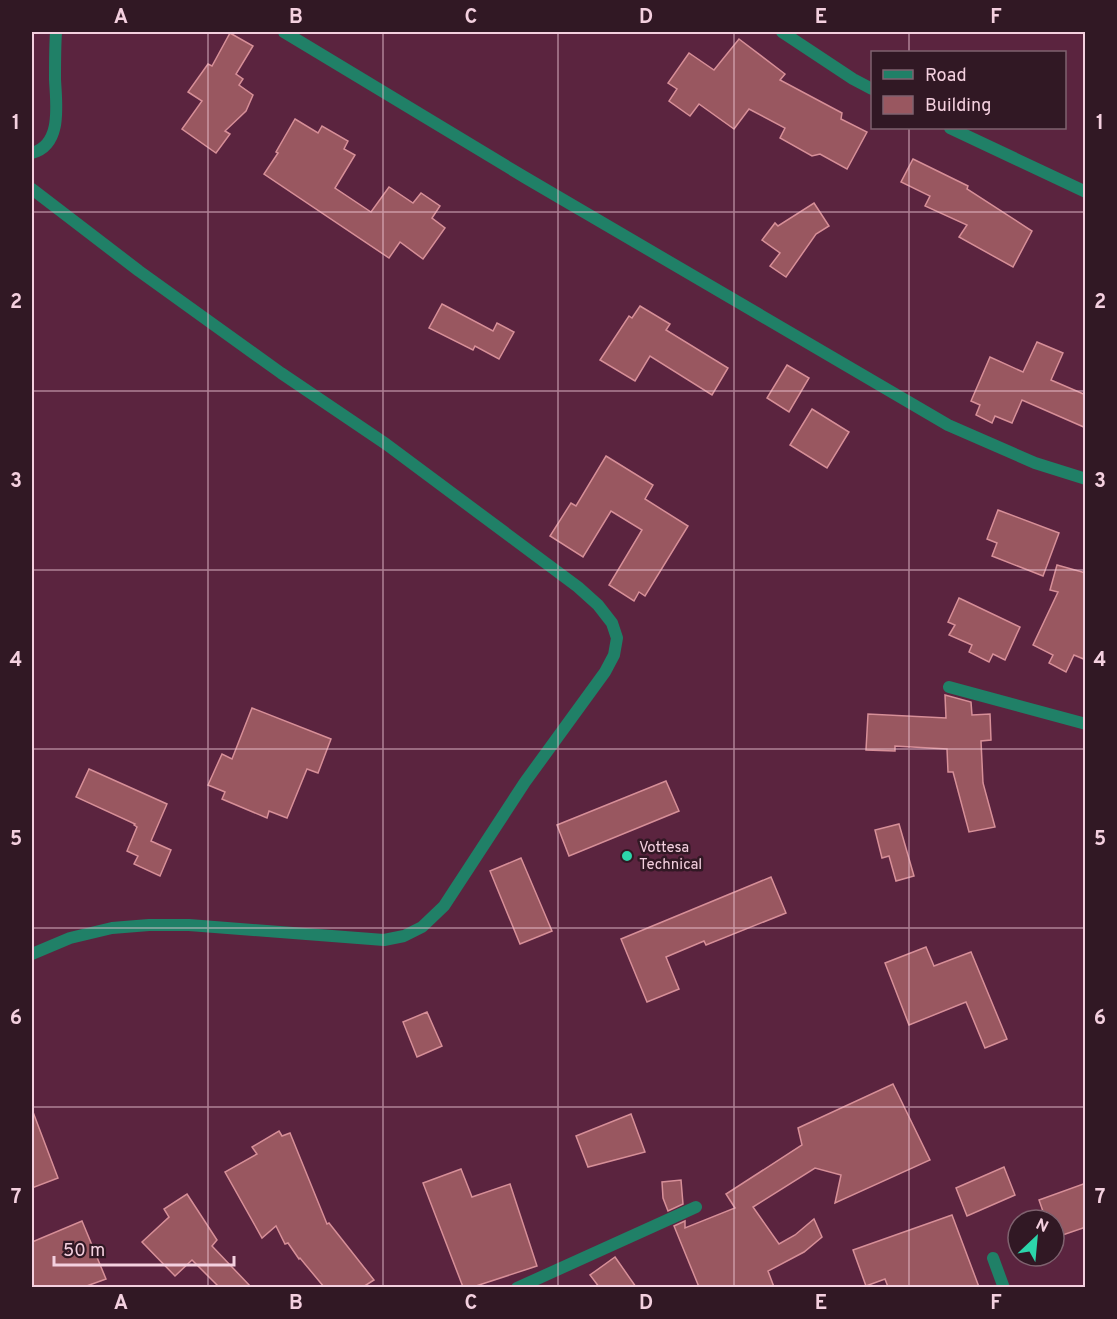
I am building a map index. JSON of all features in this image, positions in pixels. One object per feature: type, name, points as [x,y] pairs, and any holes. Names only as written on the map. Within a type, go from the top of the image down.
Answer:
[{"type":"street","points":[[32,153],[39,152],[47,142],[57,118],[56,32]]},
{"type":"street","points":[[284,32],[526,178],[948,425],[1035,463],[1086,479]]},
{"type":"street","points":[[783,32],[844,74],[871,88]]},
{"type":"street","points":[[952,129],[1086,192]]},
{"type":"street","points":[[32,189],[158,285],[281,373],[386,444],[558,570],[597,605],[612,623],[617,638],[614,655],[605,672],[525,782],[444,906],[422,927],[404,936],[384,940],[149,924],[112,928],[70,938],[32,954]]},
{"type":"street","points":[[949,687],[1086,724]]},
{"type":"street","points":[[517,1287],[696,1207]]},
{"type":"street","points":[[993,1258],[1004,1287]]},
{"type":"building","points":[[230,33],[253,46],[236,74],[243,79],[239,85],[253,95],[246,111],[225,131],[230,134],[216,153],[182,129],[202,101],[188,92],[208,64],[212,66]]},
{"type":"building","points":[[739,39],[785,74],[780,80],[842,113],[841,119],[867,132],[847,169],[820,154],[812,156],[780,138],[785,128],[749,109],[734,129],[699,104],[690,116],[669,101],[677,89],[668,83],[689,53],[714,70]]},
{"type":"building","points":[[295,119],[318,133],[322,126],[348,141],[344,149],[355,155],[335,188],[371,212],[389,187],[413,203],[421,193],[440,206],[432,218],[445,228],[423,259],[400,242],[389,258],[264,174],[278,153],[276,152]]},
{"type":"building","points":[[913,159],[968,186],[967,189],[1032,231],[1013,267],[959,237],[967,225],[925,206],[930,196],[901,182]]},
{"type":"building","points":[[814,203],[829,226],[816,234],[786,277],[770,266],[780,253],[762,240],[775,223],[778,226]]},
{"type":"building","points":[[442,304],[493,331],[497,323],[514,332],[499,359],[475,346],[473,350],[429,328]]},
{"type":"building","points":[[640,306],[670,324],[666,330],[728,368],[712,395],[650,356],[635,381],[600,360],[629,316],[632,318]]},
{"type":"building","points":[[1037,342],[1063,353],[1051,380],[1086,395],[1086,428],[1022,400],[1012,423],[995,416],[992,423],[976,415],[980,405],[971,401],[990,357],[1023,372]]},
{"type":"building","points":[[787,365],[809,378],[789,412],[767,398]]},
{"type":"building","points":[[812,409],[849,432],[827,468],[790,445]]},
{"type":"building","points":[[606,456],[653,485],[645,499],[688,526],[645,596],[639,592],[634,601],[609,585],[642,530],[611,511],[583,557],[550,536],[571,503],[576,506]]},
{"type":"building","points":[[998,510],[1059,533],[1043,576],[992,556],[997,543],[987,539]]},
{"type":"building","points":[[1057,565],[1086,573],[1086,660],[1074,655],[1066,672],[1049,663],[1053,655],[1033,645],[1058,592],[1050,590]]},
{"type":"building","points":[[959,598],[1020,627],[1005,660],[993,654],[989,662],[969,652],[972,645],[949,635],[955,625],[948,622]]},
{"type":"building","points":[[945,695],[971,702],[972,715],[990,714],[991,740],[981,741],[983,783],[995,827],[969,832],[953,772],[948,772],[947,749],[895,746],[895,751],[866,750],[868,714],[946,718]]},
{"type":"building","points":[[252,708],[331,739],[318,773],[307,769],[287,818],[269,811],[267,818],[222,799],[225,792],[208,785],[222,754],[232,759]]},
{"type":"building","points":[[89,769],[167,804],[151,841],[171,850],[160,876],[134,864],[138,856],[127,851],[137,827],[135,824],[76,797]]},
{"type":"building","points":[[666,781],[679,811],[569,856],[557,825]]},
{"type":"building","points":[[899,824],[914,876],[896,881],[889,856],[882,858],[875,830]]},
{"type":"building","points":[[521,858],[552,931],[520,944],[490,871]]},
{"type":"building","points":[[771,877],[786,913],[706,945],[704,941],[666,957],[679,989],[647,1002],[621,939]]},
{"type":"building","points":[[926,947],[934,966],[971,952],[1007,1039],[985,1048],[966,1002],[909,1025],[885,963]]},
{"type":"building","points":[[427,1012],[442,1046],[417,1057],[403,1022]]},
{"type":"building","points":[[893,1084],[930,1160],[835,1203],[841,1175],[815,1168],[753,1207],[779,1244],[795,1235],[814,1219],[822,1237],[804,1252],[768,1271],[774,1287],[699,1287],[674,1226],[685,1221],[685,1228],[735,1208],[726,1194],[802,1145],[798,1128]]},
{"type":"building","points":[[32,1113],[58,1178],[32,1188]]},
{"type":"building","points":[[631,1114],[645,1152],[588,1167],[576,1136]]},
{"type":"building","points":[[279,1131],[282,1136],[290,1133],[327,1224],[329,1223],[374,1280],[363,1287],[324,1287],[288,1243],[285,1244],[276,1226],[262,1238],[225,1172],[257,1154],[252,1147]]},
{"type":"building","points":[[1004,1167],[1015,1195],[967,1216],[956,1188]]},
{"type":"building","points":[[461,1169],[472,1197],[510,1184],[537,1266],[473,1287],[463,1287],[423,1183]]},
{"type":"building","points":[[681,1180],[683,1204],[668,1211],[663,1198],[662,1182]]},
{"type":"building","points":[[1086,1183],[1086,1227],[1066,1234],[1066,1208],[1042,1208],[1039,1200]]},
{"type":"building","points":[[187,1194],[217,1240],[212,1246],[251,1287],[219,1287],[192,1260],[175,1276],[142,1242],[169,1217],[164,1209]]},
{"type":"building","points":[[952,1215],[979,1287],[888,1287],[885,1279],[866,1286],[853,1250]]},
{"type":"building","points":[[82,1221],[106,1279],[84,1287],[32,1287],[32,1242]]},
{"type":"building","points":[[615,1257],[636,1287],[599,1287],[590,1275]]},
{"type":"place","name":"Vottesa Technical","points":[[627,856]]}]
